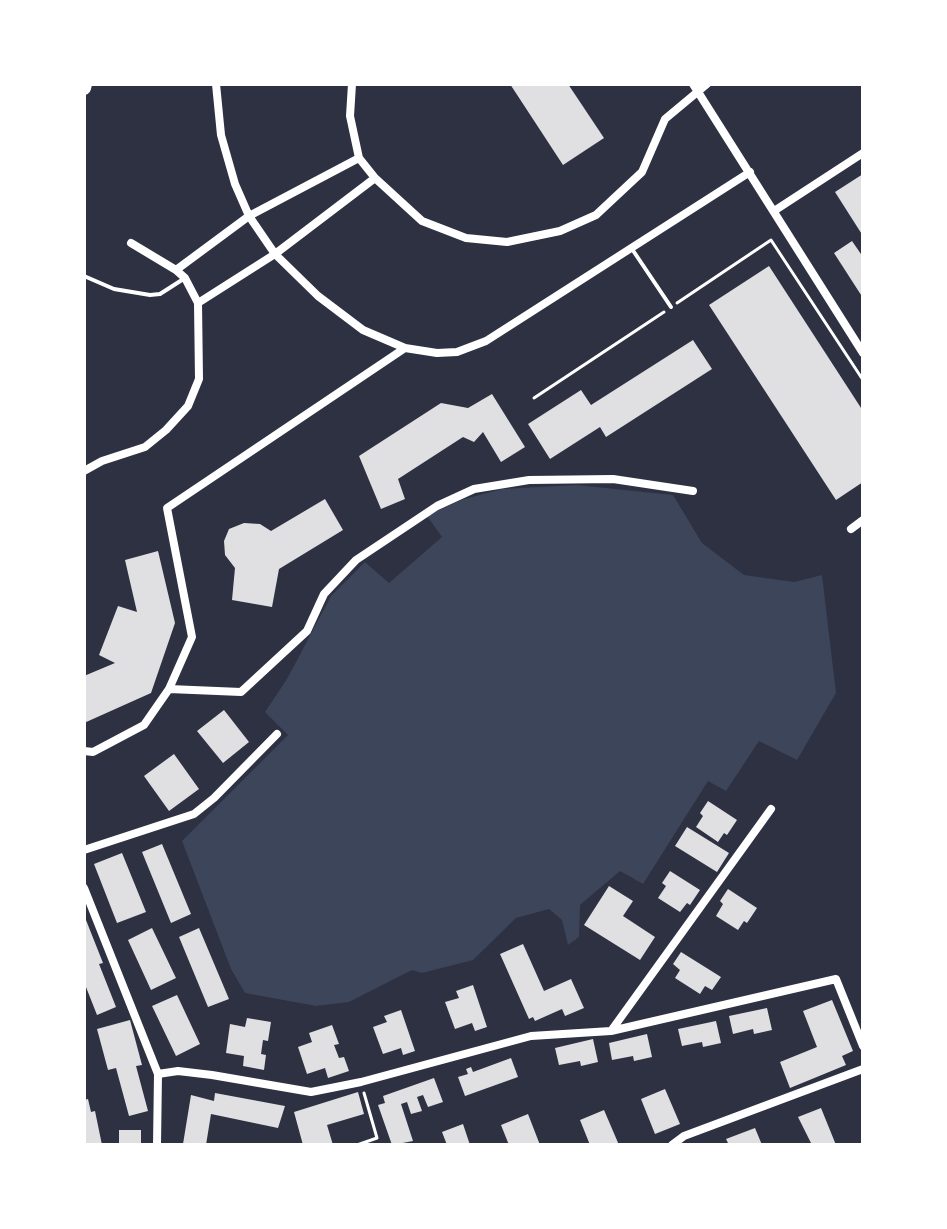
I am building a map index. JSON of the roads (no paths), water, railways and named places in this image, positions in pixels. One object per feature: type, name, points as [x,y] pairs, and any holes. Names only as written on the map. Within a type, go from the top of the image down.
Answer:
[{"type":"street","points":[[216,84],[221,135],[235,184],[249,216],[275,254],[318,296],[363,330],[405,348],[437,353],[457,352],[486,341],[750,172]]},
{"type":"street","points":[[352,84],[350,116],[359,158],[375,178],[422,221],[466,238],[507,242],[560,231],[596,215],[642,172],[665,119],[695,87],[707,84]]},
{"type":"street","points":[[695,87],[863,353]]},
{"type":"street","points":[[774,211],[863,153]]},
{"type":"street","points":[[176,270],[249,216],[359,158]]},
{"type":"street","points":[[198,303],[275,254],[375,178]]},
{"type":"street","points":[[84,471],[102,461],[145,447],[188,406],[199,379],[198,303],[185,278],[131,243]]},
{"type":"street","points":[[84,751],[93,752],[144,725],[169,689],[192,637],[167,508],[405,348]]},
{"type":"street","points":[[169,689],[241,692],[307,631],[324,594],[356,560],[437,506],[474,489],[529,480],[613,479],[693,491]]},
{"type":"street","points":[[851,529],[863,520]]},
{"type":"street","points":[[84,850],[194,814],[277,734]]},
{"type":"street","points":[[611,1031],[771,809]]},
{"type":"street","points":[[84,888],[158,1074],[157,1145]]},
{"type":"street","points":[[158,1074],[178,1071],[212,1075],[311,1092],[361,1082],[531,1036],[611,1031],[836,979],[863,1046]]},
{"type":"street","points":[[672,1145],[684,1136],[863,1069]]},
{"type":"lane","points":[[631,248],[671,307]]},
{"type":"lane","points":[[84,276],[114,289],[150,295],[160,294],[185,278]]}]
